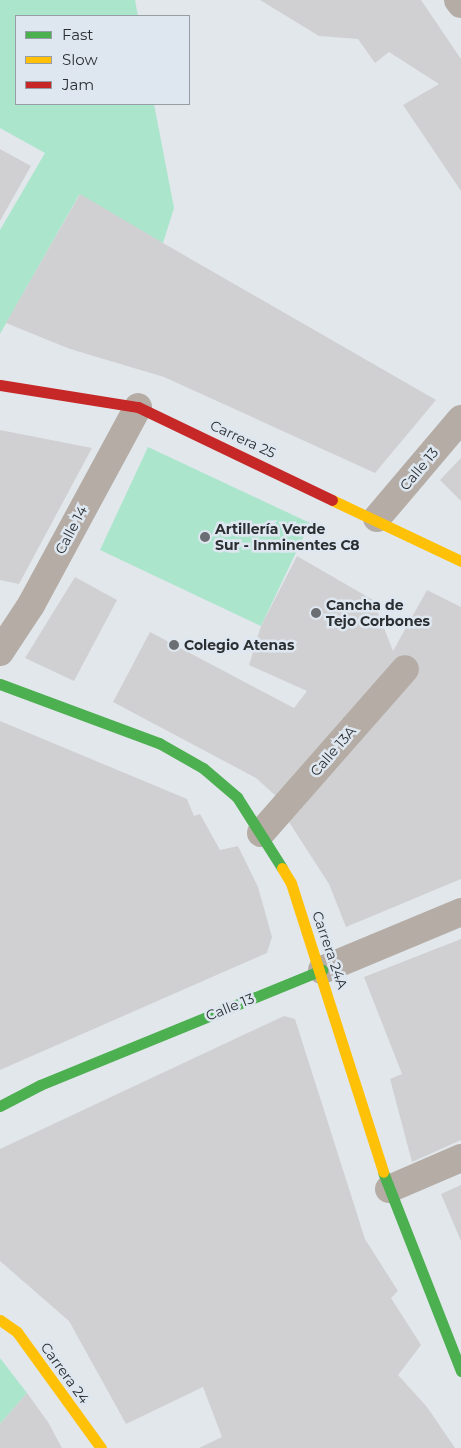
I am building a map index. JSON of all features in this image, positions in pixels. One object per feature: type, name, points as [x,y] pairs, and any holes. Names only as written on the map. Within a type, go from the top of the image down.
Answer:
[{"type":"street","points":[[458,0],[461,4]]},
{"type":"street","name":"Carrera 25","points":[[0,385],[138,407],[377,518],[461,561]]},
{"type":"street","name":"Calle 14","points":[[0,652],[31,605],[138,407]]},
{"type":"street","name":"Calle 13","points":[[377,518],[461,419]]},
{"type":"street","name":"Calle 13A","points":[[261,833],[405,669]]},
{"type":"street","name":"Carrera 24A","points":[[0,684],[159,743],[203,768],[238,797],[291,883],[322,970],[390,1189],[461,1372]]},
{"type":"street","name":"Calle 13","points":[[0,1106],[40,1085],[461,912]]},
{"type":"street","points":[[390,1189],[461,1158]]},
{"type":"street","name":"Carrera 24","points":[[0,1320],[17,1332],[101,1448]]},
{"type":"green space","points":[[0,0],[135,0],[138,15],[15,15],[15,105],[154,105],[174,208],[163,243],[79,195],[0,334],[0,230],[45,153],[0,128]]},
{"type":"green space","name":"Artillería Verde Sur - Inminentes C8","points":[[148,447],[310,523],[261,626],[100,550]]},
{"type":"green space","points":[[0,1358],[27,1393],[0,1424]]},
{"type":"building","points":[[260,0],[421,0],[461,59],[461,191],[403,105],[439,84],[389,52],[375,63],[358,39],[319,36]]},
{"type":"building","points":[[0,149],[31,166],[0,221]]},
{"type":"building","points":[[80,194],[436,400],[375,473],[164,377],[70,349],[6,323]]},
{"type":"building","points":[[0,430],[92,448],[19,584],[0,580]]},
{"type":"building","points":[[461,458],[461,501],[440,480]]},
{"type":"building","points":[[297,556],[373,600],[393,651],[427,590],[461,607],[461,879],[346,927],[329,884],[289,822],[414,674],[276,796],[256,778],[113,702],[150,632],[294,708],[307,691],[249,665],[261,626]]},
{"type":"building","points":[[75,577],[117,600],[74,681],[25,658]]},
{"type":"building","points":[[0,721],[187,799],[194,816],[200,814],[220,850],[238,846],[258,887],[272,937],[267,953],[0,1070]]},
{"type":"building","points":[[461,939],[461,1140],[412,1162],[390,1079],[402,1074],[364,977]]},
{"type":"building","points":[[284,1016],[295,1019],[365,1239],[398,1291],[391,1298],[421,1345],[398,1375],[427,1407],[455,1448],[199,1448],[222,1437],[203,1387],[126,1424],[69,1321],[0,1261],[0,1149]]},
{"type":"building","points":[[461,1185],[461,1241],[441,1194]]},
{"type":"building","points":[[27,1393],[48,1422],[62,1448],[0,1448],[0,1424]]},
{"type":"traffic: fast","points":[[0,684],[159,743],[203,768],[237,797],[282,868]]},
{"type":"traffic: fast","points":[[0,1106],[40,1085],[322,970]]},
{"type":"traffic: fast","points":[[383,1172],[461,1371]]},
{"type":"traffic: slow","points":[[332,500],[461,561]]},
{"type":"traffic: slow","points":[[282,868],[291,883],[383,1172]]},
{"type":"traffic: slow","points":[[0,1320],[17,1332],[101,1448]]},
{"type":"traffic: jam","points":[[0,385],[138,407],[332,500]]},
{"type":"place","name":"Artillería Verde Sur - Inminentes C8","points":[[205,537]]},
{"type":"place","name":"Cancha de Tejo Corbones","points":[[316,613]]},
{"type":"place","name":"Colegio Atenas","points":[[174,645]]}]
